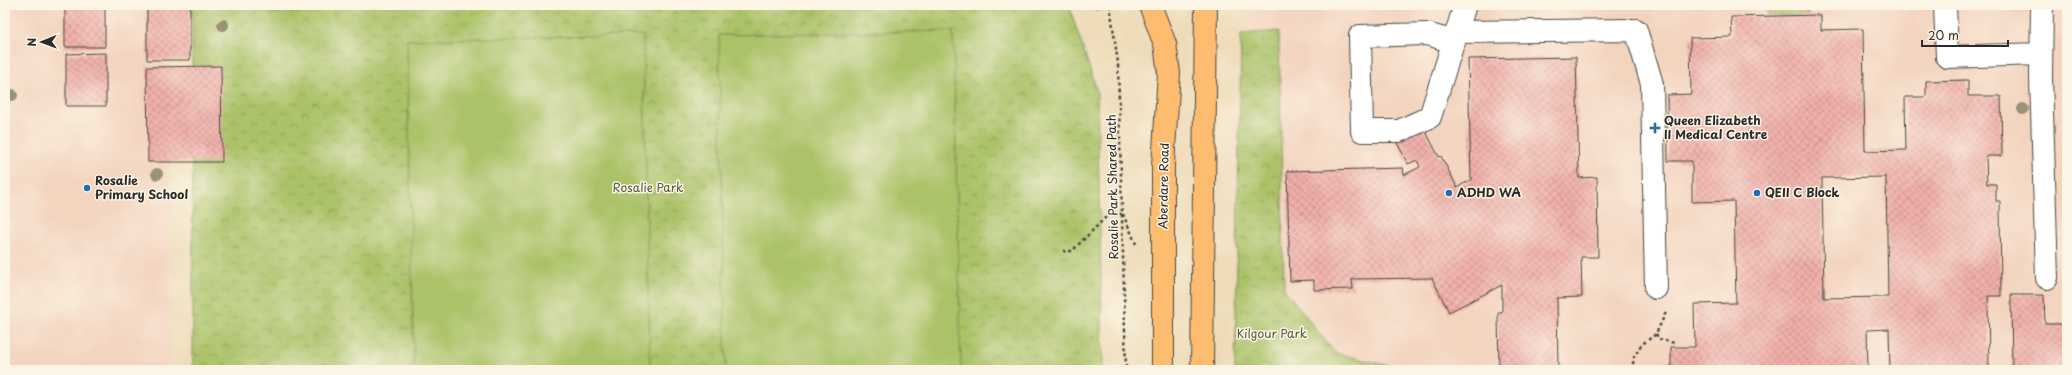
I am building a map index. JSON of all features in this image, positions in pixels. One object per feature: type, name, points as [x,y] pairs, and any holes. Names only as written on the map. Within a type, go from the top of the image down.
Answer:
[{"type":"main road","name":"Aberdare Road","points":[[1150,5],[1165,44],[1169,73],[1163,165],[1163,370]]},
{"type":"main road","points":[[1202,370],[1206,5]]},
{"type":"lane","points":[[1465,5],[1455,37],[1430,117],[1399,131],[1362,132],[1360,36],[1427,34],[1455,37],[1636,30],[1652,84],[1656,288]]},
{"type":"lane","points":[[1945,5],[1947,57],[2042,54]]},
{"type":"lane","points":[[2042,5],[2047,278]]},
{"type":"path","points":[[1096,5],[1096,7],[1104,5]]},
{"type":"path","name":"Rosalie Park Shared Path","points":[[1110,5],[1118,63],[1126,370]]},
{"type":"path","points":[[1063,251],[1072,251],[1109,214],[1122,214]]},
{"type":"path","points":[[1632,370],[1634,357],[1641,345],[1656,334],[1667,309]]},
{"type":"path","points":[[1656,334],[1659,339],[1674,343]]},
{"type":"shaded area","name":"Rosalie Primary School","points":[[5,5],[169,5],[170,370],[5,370]]},
{"type":"shaded area","name":"Queen Elizabeth II Medical Centre","points":[[1259,5],[2067,5],[2067,370],[1239,370],[1246,222],[1241,34]]},
{"type":"green space","name":"Rosalie Park","points":[[192,5],[1071,5],[1071,12],[1097,91],[1103,370],[193,370]]},
{"type":"green space","points":[[1767,5],[1808,5],[1808,15],[1767,16]]},
{"type":"green space","points":[[953,31],[961,370],[726,370],[719,35]]},
{"type":"green space","name":"Kilgour Park","points":[[1279,31],[1284,289],[1335,353],[1409,370],[1235,370],[1241,34]]},
{"type":"green space","points":[[643,35],[650,370],[414,370],[407,40]]},
{"type":"building","points":[[65,5],[105,5],[105,47],[65,47]]},
{"type":"building","points":[[147,5],[190,5],[190,60],[147,60]]},
{"type":"building","name":"QEII C Block","points":[[1821,15],[1821,30],[1863,29],[1865,151],[1906,150],[1905,97],[1926,97],[1926,81],[1968,80],[1968,96],[2001,96],[2002,156],[1986,156],[1987,184],[1996,184],[1996,201],[2000,201],[2001,296],[1988,296],[1989,370],[1890,370],[1889,329],[1867,330],[1868,370],[1671,370],[1671,347],[1695,347],[1694,304],[1736,303],[1734,201],[1692,202],[1692,161],[1668,161],[1667,95],[1691,94],[1690,38],[1732,37],[1731,17]],"holes":[[[1886,177],[1888,297],[1824,298],[1822,178]]]},
{"type":"building","points":[[106,53],[106,106],[66,106],[66,54]]},
{"type":"building","points":[[1576,57],[1579,178],[1597,177],[1598,257],[1581,257],[1582,297],[1557,298],[1558,370],[1499,370],[1498,312],[1502,312],[1502,285],[1449,312],[1432,278],[1352,279],[1353,289],[1314,290],[1314,280],[1290,281],[1287,171],[1403,168],[1404,175],[1420,167],[1417,160],[1408,164],[1395,139],[1423,126],[1457,187],[1471,180],[1468,59]]},
{"type":"building","points":[[221,66],[222,162],[148,162],[147,67]]},
{"type":"building","points":[[2011,295],[2044,295],[2045,324],[2067,324],[2067,370],[2012,370]]},
{"type":"place","name":"Queen Elizabeth II Medical Centre","points":[[1655,128]]},
{"type":"place","name":"Rosalie Primary School","points":[[87,188]]},
{"type":"place","name":"ADHD WA","points":[[1449,193]]},
{"type":"place","name":"QEII C Block","points":[[1757,193]]}]
